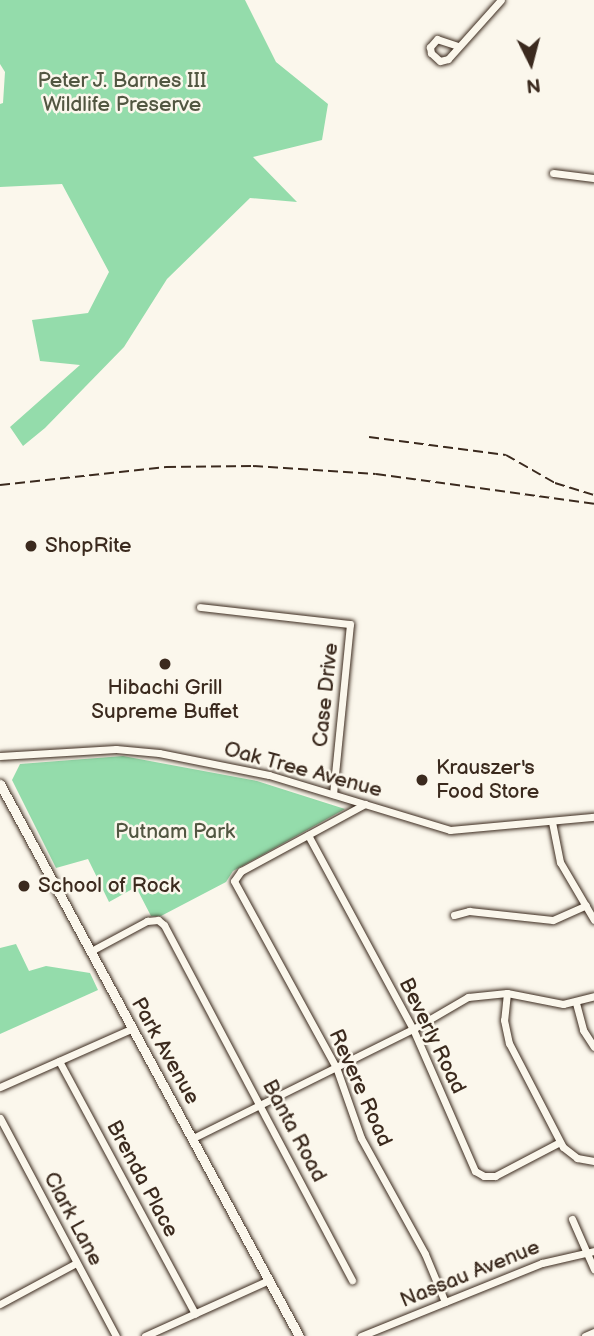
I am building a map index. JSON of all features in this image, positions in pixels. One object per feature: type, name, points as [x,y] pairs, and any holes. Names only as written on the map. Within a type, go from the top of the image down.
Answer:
[{"type":"main road","name":"Park Avenue","points":[[0,784],[299,1336]]},
{"type":"street","points":[[458,46],[501,0]]},
{"type":"street","points":[[554,173],[594,178]]},
{"type":"street","name":"Case Drive","points":[[200,607],[350,624],[333,794]]},
{"type":"street","name":"Oak Tree Avenue","points":[[0,756],[136,750],[251,771],[450,830],[594,817]]},
{"type":"street","points":[[307,835],[365,804]]},
{"type":"street","points":[[552,822],[559,862],[594,920]]},
{"type":"street","name":"Revere Road","points":[[307,835],[241,871],[234,881],[237,891],[336,1067],[361,1138],[425,1254],[444,1302]]},
{"type":"street","name":"Beverly Road","points":[[307,835],[413,1029],[475,1171],[484,1176],[495,1176],[560,1142]]},
{"type":"street","points":[[454,915],[469,911],[553,920],[586,905]]},
{"type":"street","name":"Banta Road","points":[[91,951],[147,921],[158,920],[164,925],[352,1280]]},
{"type":"street","points":[[507,993],[503,1020],[509,1043],[560,1142],[577,1158],[594,1161]]},
{"type":"street","points":[[193,1139],[413,1029],[468,997],[507,993],[556,1004],[576,1003],[594,996]]},
{"type":"street","points":[[576,1003],[585,1035],[594,1047]]},
{"type":"street","points":[[0,1087],[133,1028]]},
{"type":"street","name":"Brenda Place","points":[[59,1061],[195,1314]]},
{"type":"street","name":"Clark Lane","points":[[0,1118],[116,1336]]},
{"type":"street","points":[[572,1219],[591,1252],[594,1269]]},
{"type":"street","name":"Nassau Avenue","points":[[361,1336],[541,1263],[591,1252]]},
{"type":"street","points":[[0,1304],[76,1263]]},
{"type":"street","points":[[145,1336],[269,1280]]},
{"type":"street","points":[[585,1336],[594,1332]]},
{"type":"green space","name":"Peter J. Barnes III Wildlife Preserve","points":[[0,0],[245,0],[276,62],[328,104],[322,140],[253,157],[297,202],[250,198],[167,279],[124,347],[45,428],[23,446],[10,427],[80,365],[40,361],[32,320],[88,313],[109,272],[62,184],[0,187],[0,104],[3,103],[5,72],[0,64]]},
{"type":"green space","name":"Putnam Park","points":[[123,756],[257,781],[345,809],[233,871],[226,882],[161,916],[151,916],[136,887],[109,902],[88,859],[56,868],[12,780],[20,764]]},
{"type":"green space","points":[[16,944],[29,971],[46,966],[90,973],[98,990],[0,1034],[0,948]]},
{"type":"railway","points":[[369,437],[506,455],[555,483],[594,495]]},
{"type":"railway","points":[[0,485],[166,467],[253,466],[376,474],[594,504]]},
{"type":"place","name":"ShopRite","points":[[31,546]]},
{"type":"place","name":"Hibachi Grill Supreme Buffet","points":[[165,664]]},
{"type":"place","name":"Krauszer's Food Store","points":[[422,780]]},
{"type":"place","name":"School of Rock","points":[[24,886]]}]
